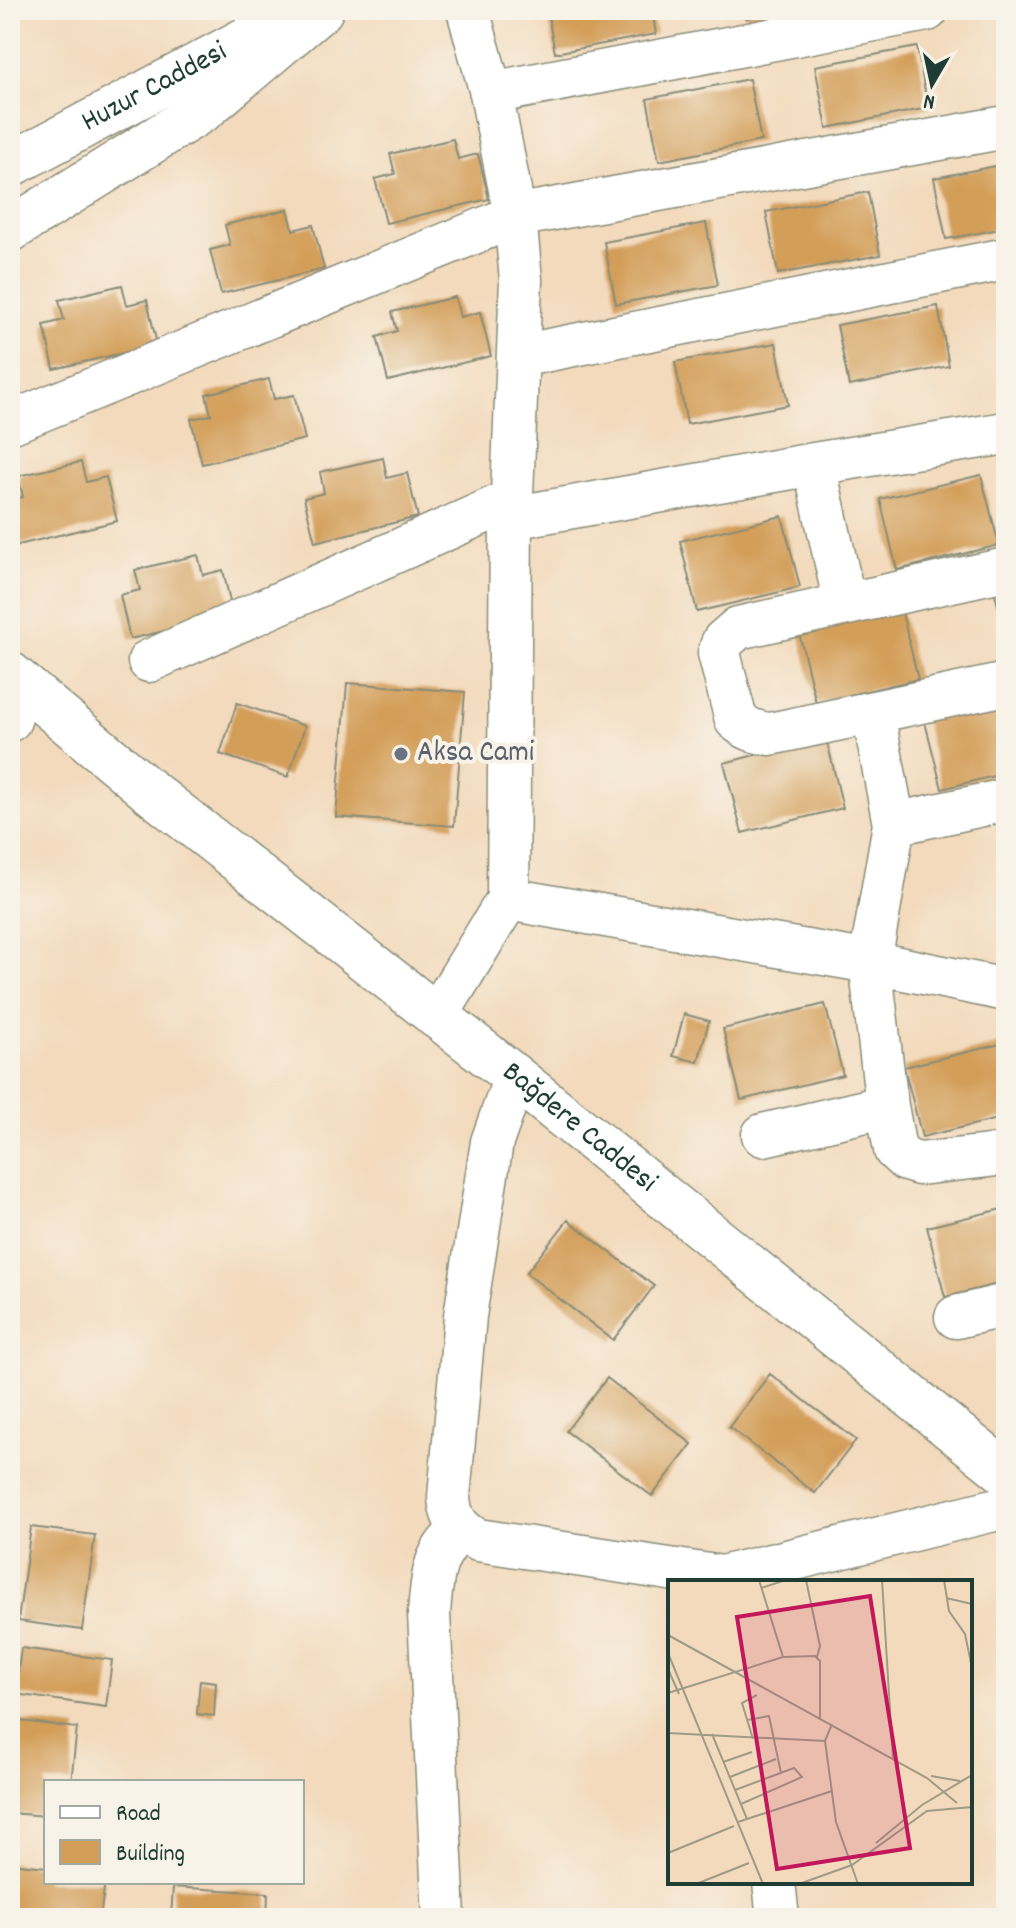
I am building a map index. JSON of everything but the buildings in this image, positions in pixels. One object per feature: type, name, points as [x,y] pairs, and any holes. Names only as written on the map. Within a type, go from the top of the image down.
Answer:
[{"type":"main road","name":"Huzur Caddesi","points":[[10,165],[300,10]]},
{"type":"main road","points":[[10,230],[204,109],[321,10]]},
{"type":"main road","name":"Bağdere Caddesi","points":[[12,700],[148,790],[515,1077],[1006,1473]]},
{"type":"street","points":[[436,1017],[508,899],[511,509],[521,280],[515,216],[491,93],[468,10]]},
{"type":"street","points":[[491,93],[927,10]]},
{"type":"street","points":[[10,423],[515,216],[1006,127]]},
{"type":"street","points":[[519,356],[1006,259]]},
{"type":"street","points":[[149,661],[511,509],[1006,433]]},
{"type":"street","points":[[814,464],[845,604]]},
{"type":"street","points":[[1006,569],[738,628],[723,641],[719,653],[736,720],[748,729],[770,734],[1006,684]]},
{"type":"street","points":[[873,713],[894,824],[870,962],[895,1150],[906,1160],[919,1164],[1006,1154]]},
{"type":"street","points":[[894,824],[1006,800]]},
{"type":"street","points":[[508,899],[870,962],[1006,990]]},
{"type":"street","points":[[515,1077],[492,1142],[465,1316],[449,1497],[452,1515],[462,1530],[478,1540],[722,1580],[1006,1507]]},
{"type":"street","points":[[763,1135],[887,1106]]},
{"type":"street","points":[[956,1317],[1006,1305]]},
{"type":"street","points":[[444,1918],[429,1613],[437,1557],[462,1530]]},
{"type":"street","points":[[774,1884],[778,1918]]},
{"type":"place","name":"Aksa Cami","points":[[401,754]]}]
